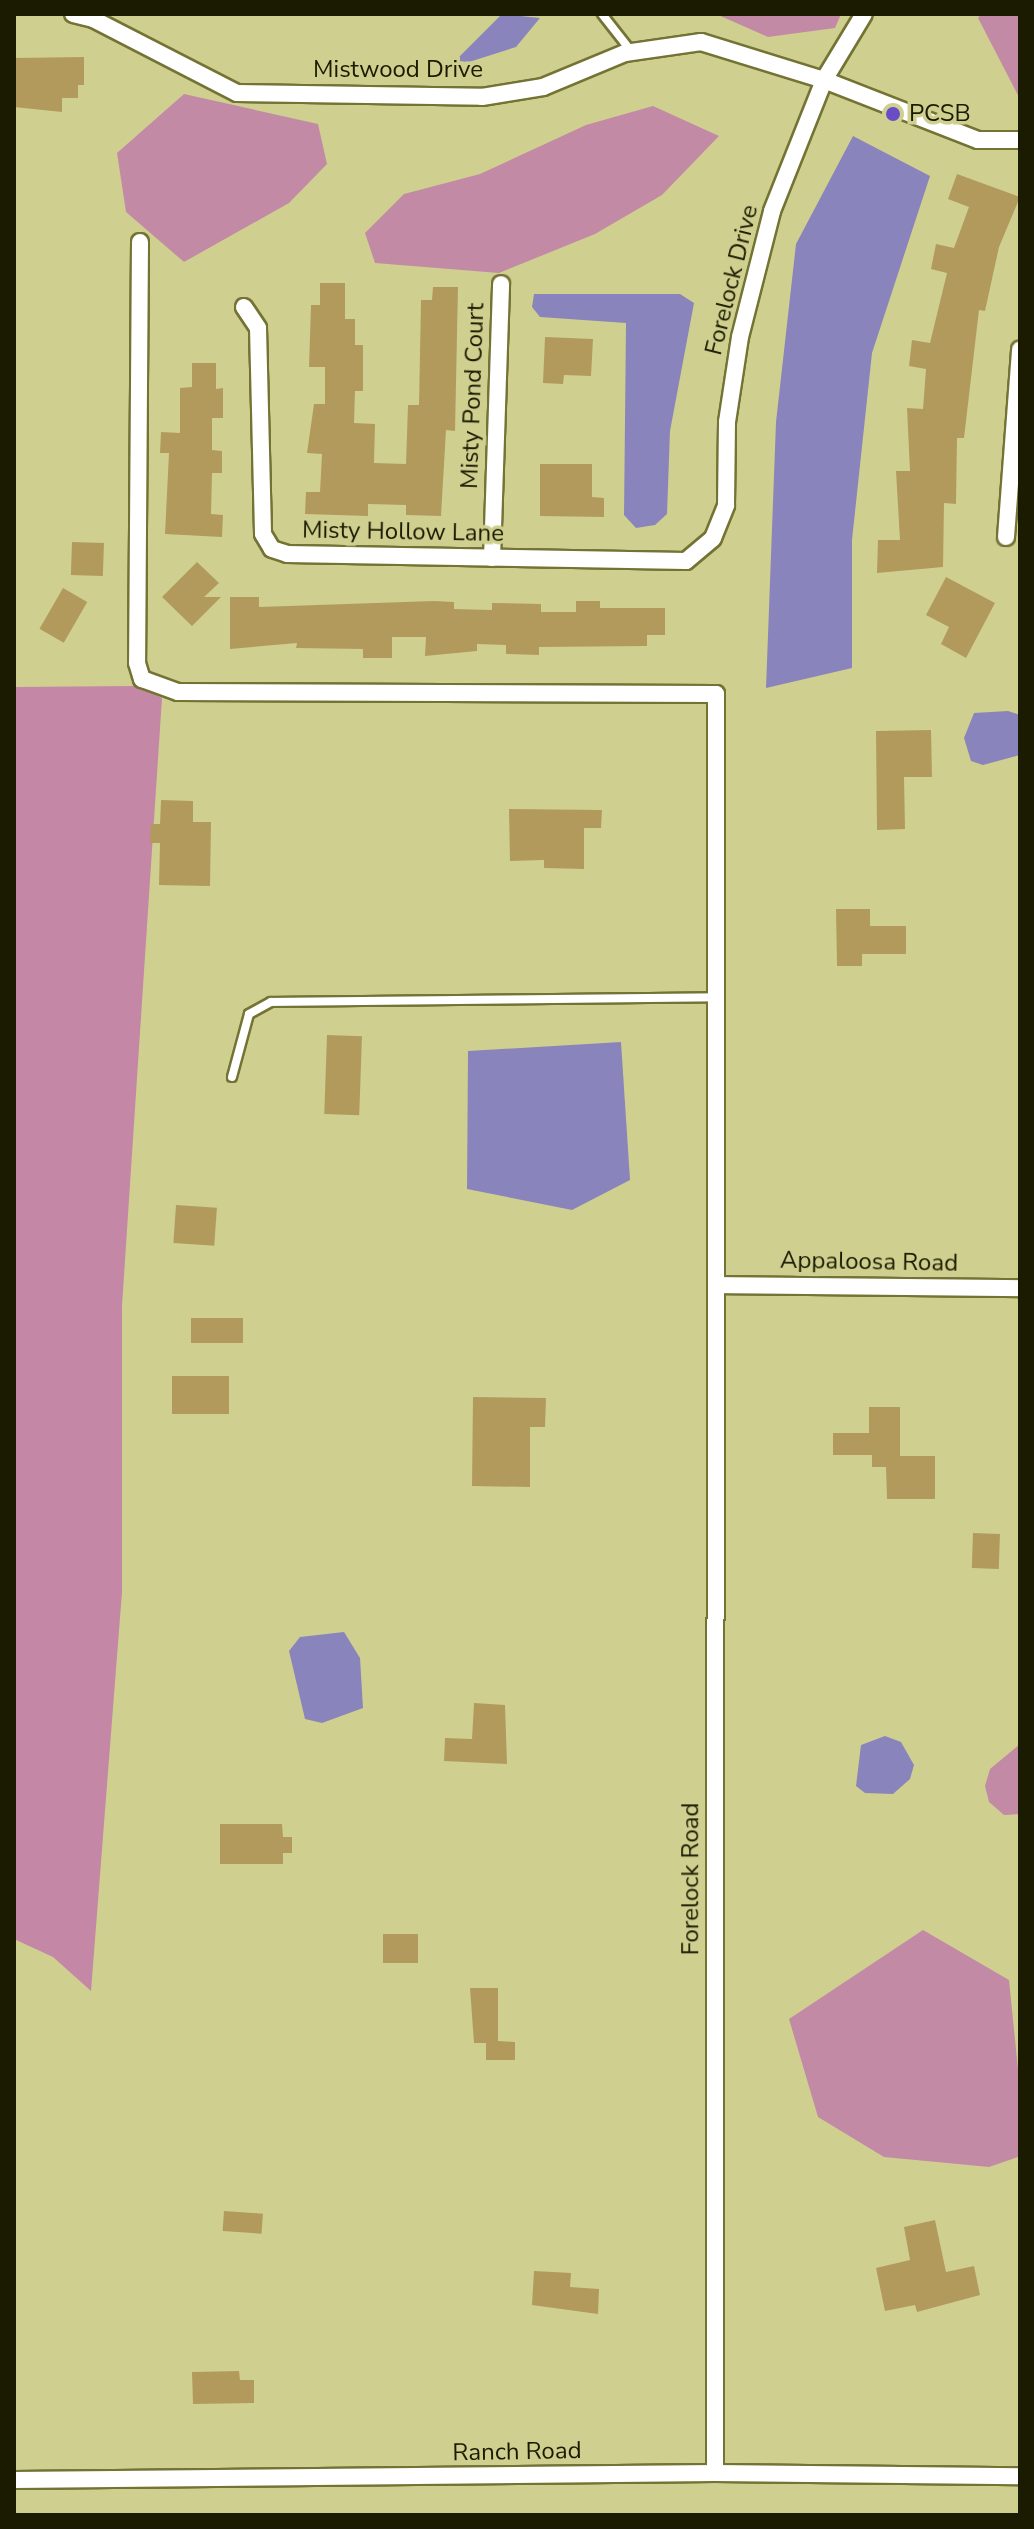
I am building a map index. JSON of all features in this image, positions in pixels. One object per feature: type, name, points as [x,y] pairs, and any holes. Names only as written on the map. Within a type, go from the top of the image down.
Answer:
[{"type":"street","name":"Mistwood Drive","points":[[73,14],[93,19],[237,93],[482,97],[543,87],[631,52],[701,42],[824,80],[978,140],[1020,140]]},
{"type":"street","name":"Forelock Drive","points":[[686,561],[713,538],[726,505],[727,422],[740,337],[772,211],[824,80],[864,14]]},
{"type":"street","name":"Forelock Road","points":[[140,242],[137,663],[142,679],[178,692],[716,694],[715,2473]]},
{"type":"street","name":"Misty Pond Court","points":[[492,558],[501,284]]},
{"type":"street","name":"Misty Hollow Lane","points":[[244,307],[258,328],[263,534],[272,549],[287,554],[686,561]]},
{"type":"street","points":[[1006,537],[1020,350]]},
{"type":"street","name":"Appaloosa Road","points":[[717,1285],[1020,1288]]},
{"type":"street","name":"Ranch Road","points":[[14,2480],[715,2473],[1020,2476]]},
{"type":"lane","points":[[602,14],[631,52]]},
{"type":"lane","points":[[232,1077],[249,1014],[271,1002],[699,1001],[716,997]]},
{"type":"shaded area","points":[[502,14],[540,18],[516,47],[469,62],[455,61]]},
{"type":"shaded area","points":[[716,14],[841,14],[835,28],[768,37]]},
{"type":"shaded area","points":[[981,14],[1020,14],[1020,99],[978,18]]},
{"type":"shaded area","points":[[184,94],[318,124],[327,164],[289,203],[184,262],[126,212],[117,153]]},
{"type":"shaded area","points":[[653,106],[719,136],[662,195],[595,234],[499,273],[375,263],[365,233],[404,194],[480,174],[586,125]]},
{"type":"shaded area","points":[[853,136],[930,176],[872,353],[852,540],[852,668],[766,688],[776,422],[796,244]]},
{"type":"shaded area","points":[[534,294],[680,294],[694,303],[670,431],[667,514],[655,525],[636,528],[624,515],[626,323],[540,317],[532,307]]},
{"type":"shaded area","points":[[136,686],[162,698],[122,1306],[122,1592],[91,1991],[53,1957],[14,1939],[14,687]]},
{"type":"shaded area","points":[[1008,711],[1020,715],[1020,755],[983,765],[971,761],[964,738],[974,713]]},
{"type":"shaded area","points":[[621,1042],[630,1180],[572,1210],[467,1189],[468,1051]]},
{"type":"shaded area","points":[[344,1632],[360,1658],[363,1708],[322,1723],[305,1719],[289,1651],[300,1637]]},
{"type":"shaded area","points":[[885,1736],[901,1742],[914,1765],[910,1779],[893,1794],[865,1793],[856,1786],[861,1745]]},
{"type":"shaded area","points":[[1020,1744],[1020,1814],[1004,1815],[989,1802],[985,1786],[990,1769]]},
{"type":"shaded area","points":[[923,1930],[1009,1980],[1019,2079],[1018,2157],[989,2167],[884,2157],[818,2117],[789,2019]]},
{"type":"building","points":[[84,57],[84,85],[78,85],[78,98],[62,98],[62,112],[14,107],[14,58]]},
{"type":"building","points":[[957,174],[1020,197],[999,247],[985,311],[979,310],[964,438],[957,438],[956,504],[944,503],[943,567],[877,573],[878,540],[900,540],[896,471],[910,471],[907,408],[923,409],[926,369],[909,366],[912,340],[930,343],[947,273],[931,269],[936,244],[954,248],[969,207],[948,199]]},
{"type":"building","points":[[320,283],[345,283],[345,319],[355,319],[355,345],[363,345],[363,391],[355,391],[354,423],[375,424],[374,463],[406,464],[408,405],[419,405],[421,300],[432,300],[433,287],[458,287],[455,431],[446,430],[441,516],[406,515],[406,505],[368,504],[368,516],[305,514],[306,492],[320,492],[322,454],[307,453],[314,404],[325,404],[325,367],[309,367],[311,305],[320,305]]},
{"type":"building","points":[[545,337],[593,339],[591,376],[564,375],[563,384],[543,383]]},
{"type":"building","points":[[192,363],[216,363],[216,389],[223,388],[223,418],[212,418],[212,450],[222,451],[222,473],[212,473],[211,514],[223,515],[222,537],[165,534],[169,453],[160,453],[161,432],[180,433],[180,388],[192,387]]},
{"type":"building","points":[[540,464],[592,464],[592,497],[604,498],[604,517],[540,516]]},
{"type":"building","points":[[72,542],[104,543],[103,576],[71,575]]},
{"type":"building","points":[[197,562],[219,583],[204,597],[221,597],[192,626],[162,597]]},
{"type":"building","points":[[946,577],[995,603],[966,658],[941,644],[949,627],[926,615]]},
{"type":"building","points":[[63,588],[87,602],[64,643],[40,629]]},
{"type":"building","points":[[230,597],[259,597],[259,607],[434,601],[454,602],[454,609],[492,610],[492,603],[541,604],[541,612],[576,612],[576,601],[600,601],[600,608],[665,608],[665,635],[647,635],[647,646],[539,647],[539,655],[506,654],[506,645],[477,644],[477,651],[425,656],[426,637],[392,637],[392,658],[363,658],[363,649],[296,648],[297,643],[230,649]]},
{"type":"building","points":[[931,730],[932,777],[904,777],[905,829],[877,830],[876,731]]},
{"type":"building","points":[[161,800],[193,801],[193,822],[211,822],[210,886],[159,885],[160,843],[150,843],[151,824],[160,824]]},
{"type":"building","points":[[509,809],[602,810],[601,828],[584,828],[584,869],[544,868],[544,860],[510,861]]},
{"type":"building","points":[[836,909],[870,909],[870,926],[906,926],[906,954],[862,954],[862,966],[837,966]]},
{"type":"building","points":[[327,1035],[362,1036],[359,1115],[324,1114]]},
{"type":"building","points":[[176,1205],[217,1208],[214,1246],[173,1243]]},
{"type":"building","points":[[191,1318],[243,1318],[243,1343],[191,1343]]},
{"type":"building","points":[[172,1376],[229,1376],[229,1414],[172,1414]]},
{"type":"building","points":[[473,1397],[546,1398],[545,1427],[530,1427],[530,1487],[472,1486]]},
{"type":"building","points":[[869,1407],[900,1407],[900,1456],[935,1456],[935,1499],[887,1499],[886,1467],[872,1467],[872,1455],[833,1455],[833,1433],[869,1433]]},
{"type":"building","points":[[973,1533],[1000,1534],[999,1569],[972,1568]]},
{"type":"building","points":[[474,1703],[505,1705],[507,1764],[444,1761],[445,1738],[472,1739]]},
{"type":"building","points":[[220,1824],[282,1824],[283,1837],[292,1837],[292,1853],[283,1853],[283,1864],[220,1864]]},
{"type":"building","points":[[383,1934],[418,1934],[418,1963],[383,1963]]},
{"type":"building","points":[[470,1988],[498,1988],[498,2041],[515,2042],[515,2060],[486,2060],[486,2043],[474,2043]]},
{"type":"building","points":[[224,2211],[263,2214],[262,2234],[223,2231]]},
{"type":"building","points":[[935,2220],[946,2272],[974,2266],[980,2295],[917,2312],[915,2305],[885,2311],[876,2268],[910,2260],[904,2227]]},
{"type":"building","points":[[534,2271],[571,2273],[570,2287],[599,2289],[598,2314],[532,2305]]},
{"type":"building","points":[[239,2371],[240,2380],[254,2380],[254,2403],[193,2404],[192,2372]]},
{"type":"place","name":"PCSB","points":[[893,114]]}]
